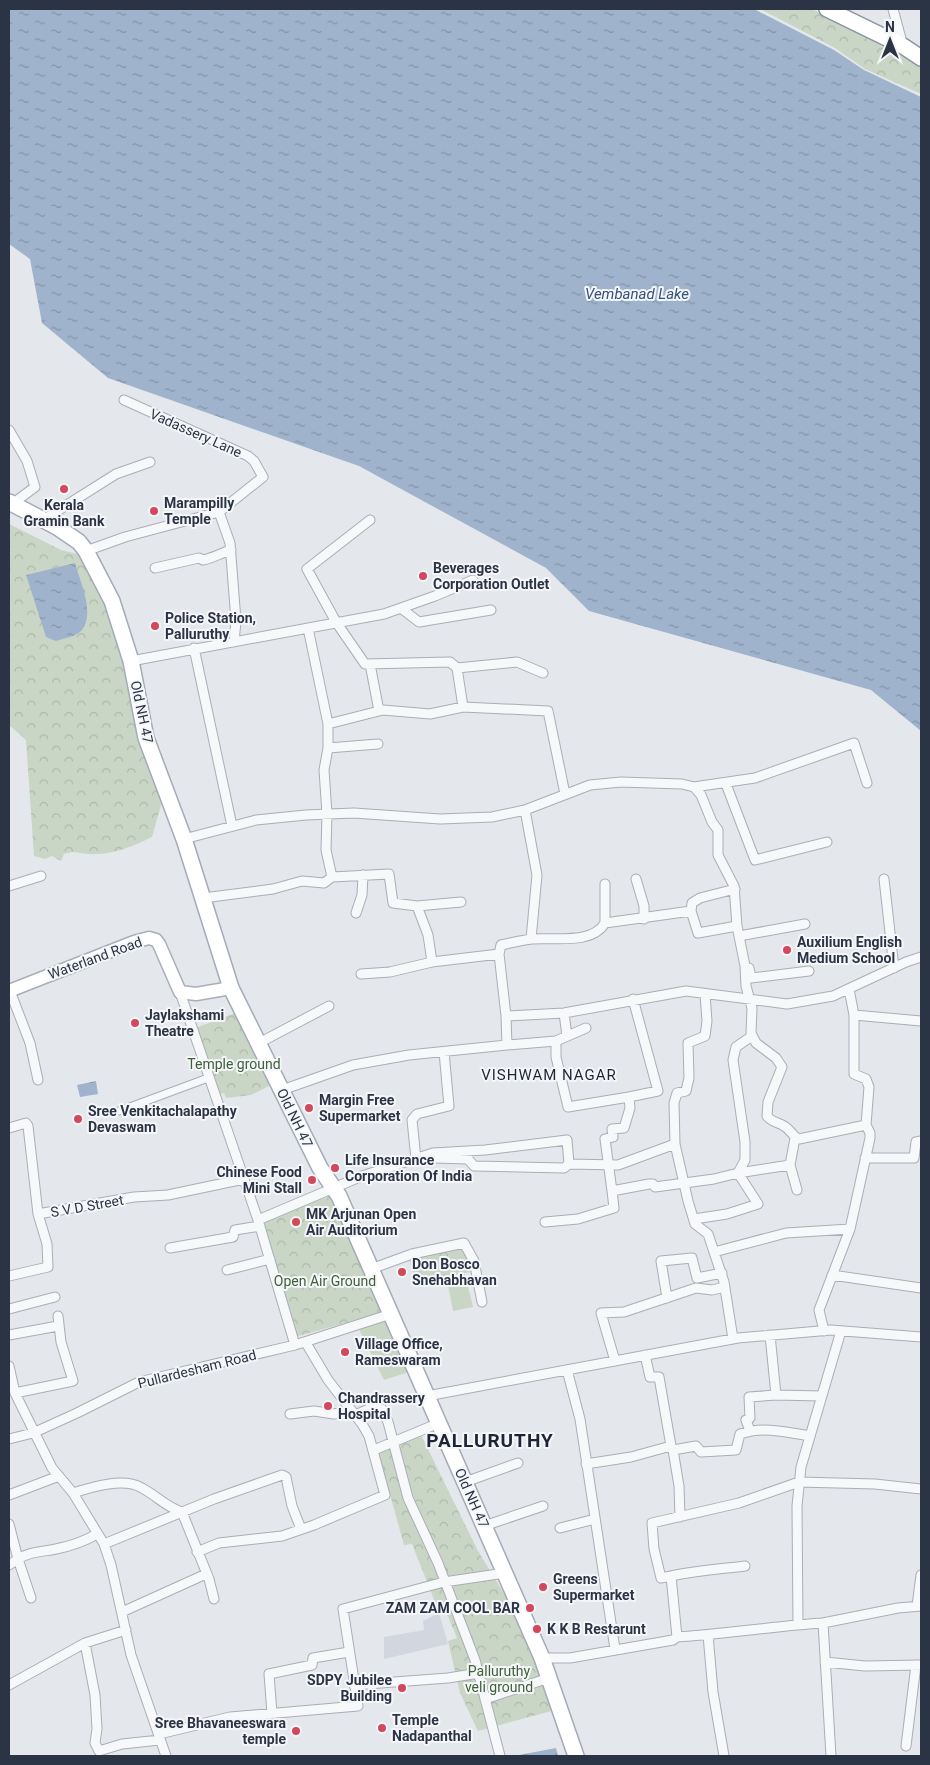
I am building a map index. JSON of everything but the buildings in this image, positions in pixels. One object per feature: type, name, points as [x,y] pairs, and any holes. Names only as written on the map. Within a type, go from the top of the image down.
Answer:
[{"type":"main road","points":[[827,9],[903,46],[921,58]]},
{"type":"main road","name":"Old NH 47","points":[[10,503],[79,542],[112,601],[131,661],[146,738],[184,839],[231,988],[320,1168],[339,1196],[542,1658],[576,1756]]},
{"type":"main road","name":"Waterland Road","points":[[10,991],[134,942],[149,938],[156,940],[160,944],[180,992]]},
{"type":"main road","points":[[180,992],[196,994],[231,988]]},
{"type":"street","points":[[893,9],[903,46]]},
{"type":"street","name":"Vadassery Lane","points":[[124,400],[248,456],[254,461],[263,477],[219,512]]},
{"type":"street","points":[[9,430],[27,461],[35,488],[10,503]]},
{"type":"street","points":[[43,520],[116,474],[150,462]]},
{"type":"street","points":[[86,552],[125,536],[219,512],[231,550],[236,621],[234,642]]},
{"type":"street","points":[[370,520],[307,569],[336,622],[365,664],[450,662],[457,668],[463,707]]},
{"type":"street","points":[[155,568],[199,558],[203,560],[231,550]]},
{"type":"street","points":[[131,661],[308,628],[402,608],[473,580]]},
{"type":"street","points":[[402,608],[419,622],[491,610]]},
{"type":"street","points":[[308,628],[328,724],[328,748],[324,770],[327,814],[326,850],[332,877]]},
{"type":"street","points":[[194,648],[232,826]]},
{"type":"street","points":[[457,668],[518,662],[543,672]]},
{"type":"street","points":[[370,664],[379,711]]},
{"type":"street","points":[[328,724],[379,711],[430,714],[463,707],[548,711],[565,794]]},
{"type":"street","points":[[184,839],[256,820],[327,814],[354,813],[440,819],[492,817],[525,810],[590,785],[620,782],[682,784],[694,787],[726,784],[755,778],[854,743],[867,783]]},
{"type":"street","points":[[328,748],[378,744]]},
{"type":"street","points":[[726,784],[755,860],[827,842]]},
{"type":"street","points":[[694,787],[701,795],[712,822],[718,830],[718,855],[735,890],[737,926],[751,978],[809,971]]},
{"type":"street","points":[[525,810],[537,875],[531,939]]},
{"type":"street","points":[[203,898],[273,889],[302,881],[324,883],[332,877],[389,874],[393,903],[417,906],[460,902]]},
{"type":"street","points":[[9,886],[41,876]]},
{"type":"street","points":[[356,913],[362,895],[363,876]]},
{"type":"street","points":[[636,879],[644,906],[644,919]]},
{"type":"street","points":[[884,879],[894,968]]},
{"type":"street","points":[[507,1046],[506,1016],[499,954],[501,945],[531,939],[588,936],[600,930],[606,923],[605,884]]},
{"type":"street","points":[[735,890],[700,898],[692,903],[691,911],[698,933],[737,926]]},
{"type":"street","points":[[417,906],[428,935],[432,962]]},
{"type":"street","points":[[606,923],[691,911]]},
{"type":"street","points":[[741,936],[805,924]]},
{"type":"street","points":[[741,936],[749,999],[752,1008],[750,1019],[752,1036],[761,1047],[776,1058],[782,1067],[768,1102],[767,1116],[770,1120],[784,1126],[795,1138]]},
{"type":"street","points":[[361,974],[390,972],[432,962],[499,954]]},
{"type":"street","points":[[506,1016],[564,1013],[633,999],[686,991],[787,1004],[833,996],[894,968],[921,958]]},
{"type":"street","points":[[824,1331],[819,1310],[850,1228],[862,1184],[870,1138],[866,1125],[869,1087],[866,1079],[854,1074],[854,1015],[848,989]]},
{"type":"street","points":[[10,991],[30,1043],[38,1080]]},
{"type":"street","points":[[180,992],[259,1223],[296,1346]]},
{"type":"street","points":[[705,994],[707,1021],[705,1036],[688,1043],[688,1085],[686,1091],[677,1093],[674,1103],[675,1144],[694,1219],[696,1224],[708,1234],[722,1273],[733,1339]]},
{"type":"street","points":[[556,1040],[556,1057],[568,1107],[658,1091],[633,999]]},
{"type":"street","points":[[259,1043],[329,1006]]},
{"type":"street","points":[[564,1013],[567,1036]]},
{"type":"street","points":[[854,1015],[921,1021]]},
{"type":"street","points":[[282,1090],[353,1065],[409,1055],[556,1040],[586,1028]]},
{"type":"street","points":[[738,1173],[745,1160],[745,1142],[733,1060],[736,1047],[752,1036]]},
{"type":"street","points":[[416,1159],[412,1120],[417,1114],[449,1106],[444,1052]]},
{"type":"street","points":[[119,1111],[208,1078]]},
{"type":"street","points":[[545,1222],[578,1219],[614,1208],[606,1139],[613,1137],[612,1129],[624,1128],[630,1108],[629,1097]]},
{"type":"street","name":"S V D Street","points":[[9,1128],[26,1123],[28,1126],[38,1214],[134,1197],[168,1195],[244,1179]]},
{"type":"street","points":[[795,1138],[818,1136],[866,1125]]},
{"type":"street","points":[[795,1138],[790,1165],[797,1190]]},
{"type":"street","points":[[170,1248],[233,1236],[235,1230],[259,1223],[333,1188],[362,1176],[433,1153],[485,1150],[567,1140],[569,1164]]},
{"type":"street","points":[[865,1158],[914,1158],[916,1142],[921,1141]]},
{"type":"street","points":[[433,1153],[434,1158],[468,1159],[474,1166],[564,1168],[569,1164],[618,1165],[675,1144]]},
{"type":"street","points":[[612,1191],[649,1184],[653,1184],[655,1187],[714,1179],[738,1173],[790,1165]]},
{"type":"street","points":[[694,1219],[727,1214],[758,1204],[738,1173]]},
{"type":"street","points":[[9,1276],[48,1268],[46,1244],[38,1214]]},
{"type":"street","points":[[714,1252],[786,1233],[850,1228]]},
{"type":"street","points":[[371,1269],[412,1254],[464,1243],[474,1261],[482,1302]]},
{"type":"street","points":[[667,1298],[661,1261],[692,1258],[697,1278],[722,1273]]},
{"type":"street","points":[[227,1270],[270,1259]]},
{"type":"street","points":[[832,1275],[921,1288]]},
{"type":"street","points":[[615,1361],[601,1313],[624,1312],[696,1288],[712,1290],[725,1287]]},
{"type":"street","points":[[9,1309],[56,1297]]},
{"type":"street","name":"Pullardesham Road","points":[[9,1439],[33,1433],[99,1404],[138,1382],[296,1346],[391,1314]]},
{"type":"street","points":[[15,1393],[73,1381],[58,1326],[58,1316]]},
{"type":"street","points":[[9,1335],[58,1326]]},
{"type":"street","points":[[427,1396],[733,1339],[824,1331],[921,1336]]},
{"type":"street","points":[[798,1624],[797,1506],[801,1467],[841,1331]]},
{"type":"street","points":[[770,1335],[776,1394]]},
{"type":"street","points":[[197,1552],[219,1543],[282,1536],[314,1525],[385,1495],[369,1436],[328,1380],[306,1342]]},
{"type":"street","points":[[645,1355],[650,1377],[660,1377],[679,1486],[680,1517]]},
{"type":"street","points":[[9,1366],[15,1393],[33,1433],[52,1468],[73,1493],[104,1544],[111,1565],[131,1654],[166,1756]]},
{"type":"street","points":[[567,1370],[580,1419],[615,1649]]},
{"type":"street","points":[[750,1431],[746,1420],[750,1418],[749,1397],[776,1394],[822,1396]]},
{"type":"street","points":[[290,1414],[314,1411],[334,1414],[371,1408],[382,1409],[408,1498],[438,1563],[479,1672],[500,1756]]},
{"type":"street","points":[[374,1450],[439,1423]]},
{"type":"street","points":[[586,1464],[672,1448],[696,1446],[701,1452],[736,1450],[740,1434],[750,1431],[771,1430],[810,1436]]},
{"type":"street","points":[[465,1482],[518,1463]]},
{"type":"street","points":[[104,1544],[182,1512],[282,1475],[286,1477],[292,1506],[301,1529]]},
{"type":"street","points":[[9,1495],[59,1476]]},
{"type":"street","points":[[745,1566],[710,1572],[695,1571],[661,1578],[652,1523],[739,1503],[799,1482],[875,1484],[921,1488]]},
{"type":"street","points":[[73,1493],[127,1483],[142,1487],[169,1508],[182,1512]]},
{"type":"street","points":[[484,1526],[543,1506]]},
{"type":"street","points":[[182,1512],[214,1599]]},
{"type":"street","points":[[560,1528],[595,1519]]},
{"type":"street","points":[[9,1524],[31,1598]]},
{"type":"street","points":[[9,1564],[29,1552],[57,1549],[86,1541],[97,1534]]},
{"type":"street","points":[[85,1643],[94,1695],[97,1729],[95,1743],[99,1751],[122,1744],[159,1737],[230,1717],[358,1706],[343,1609],[444,1582],[505,1573]]},
{"type":"street","points":[[122,1612],[206,1574]]},
{"type":"street","points":[[542,1658],[570,1658],[673,1640],[677,1637],[822,1623],[898,1608],[919,1606],[921,1575]]},
{"type":"street","points":[[671,1576],[677,1637]]},
{"type":"street","points":[[822,1623],[831,1756]]},
{"type":"street","points":[[9,1685],[85,1643],[126,1630]]},
{"type":"street","points":[[708,1635],[713,1692],[724,1756]]},
{"type":"street","points":[[272,1713],[269,1674],[312,1665],[313,1658],[350,1652]]},
{"type":"street","points":[[825,1662],[865,1666],[919,1665],[906,1746]]},
{"type":"street","points":[[354,1685],[448,1678],[479,1672]]},
{"type":"street","points":[[485,1699],[549,1678]]},
{"type":"shaded area","points":[[439,1613],[448,1644],[384,1659],[384,1637],[424,1630],[423,1621]]},
{"type":"green space","points":[[760,9],[812,9],[921,66],[921,94],[865,69],[835,48]]},
{"type":"green space","points":[[9,524],[61,550],[85,556],[113,611],[157,771],[161,805],[152,837],[130,847],[99,854],[68,853],[64,854],[61,861],[52,856],[45,859],[34,856],[26,740],[9,725]]},
{"type":"green space","name":"Temple ground","points":[[241,1011],[275,1083],[251,1095],[226,1098],[224,1093],[217,1095],[190,1030]]},
{"type":"green space","name":"Open Air Ground","points":[[335,1194],[388,1311],[295,1337],[261,1222]]},
{"type":"green space","points":[[463,1245],[471,1272],[416,1281],[408,1257]]},
{"type":"green space","points":[[465,1274],[473,1307],[453,1311],[447,1280]]},
{"type":"green space","points":[[390,1315],[415,1370],[384,1380],[357,1325]]},
{"type":"green space","name":"Palluruthy veli ground","points":[[421,1435],[478,1551],[511,1605],[559,1709],[478,1731],[460,1693],[448,1641],[457,1638],[445,1609],[439,1612],[412,1544],[404,1545],[378,1451]]},
{"type":"water","name":"Vembanad Lake","points":[[9,9],[754,9],[834,50],[864,70],[921,97],[921,731],[871,690],[589,611],[546,568],[359,466],[108,378],[42,323],[30,259],[9,244]]},
{"type":"water","points":[[75,563],[85,598],[87,616],[85,624],[79,633],[56,641],[46,637],[26,575]]},
{"type":"water","points":[[96,1081],[98,1094],[80,1097],[77,1085]]},
{"type":"water","points":[[556,1748],[558,1756],[514,1756]]},
{"type":"place","name":"Kerala Gramin Bank","points":[[64,489]]},
{"type":"place","name":"Marampilly Temple","points":[[154,511]]},
{"type":"place","name":"Beverages Corporation Outlet","points":[[423,576]]},
{"type":"place","name":"Police Station, Palluruthy","points":[[155,626]]},
{"type":"place","name":"Auxilium English Medium School","points":[[787,950]]},
{"type":"place","name":"Jaylakshami Theatre","points":[[135,1023]]},
{"type":"place","name":"Margin Free Supermarket","points":[[309,1108]]},
{"type":"place","name":"Sree Venkitachalapathy Devaswam","points":[[78,1119]]},
{"type":"place","name":"Life Insurance Corporation Of India","points":[[335,1168]]},
{"type":"place","name":"Chinese Food Mini Stall","points":[[312,1180]]},
{"type":"place","name":"MK Arjunan Open Air Auditorium","points":[[296,1222]]},
{"type":"place","name":"Don Bosco Snehabhavan","points":[[402,1272]]},
{"type":"place","name":"Village Office, Rameswaram","points":[[345,1352]]},
{"type":"place","name":"Chandrassery Hospital","points":[[328,1406]]},
{"type":"place","name":"Greens Supermarket","points":[[543,1587]]},
{"type":"place","name":"ZAM ZAM COOL BAR","points":[[530,1608]]},
{"type":"place","name":"K K B Restarunt","points":[[537,1629]]},
{"type":"place","name":"SDPY Jubilee Building","points":[[402,1688]]},
{"type":"place","name":"Temple Nadapanthal","points":[[382,1728]]},
{"type":"place","name":"Sree Bhavaneeswara temple","points":[[296,1731]]},
{"type":"district","name":"VISHWAM NAGAR","points":[[549,1075]]},
{"type":"district","name":"PALLURUTHY","points":[[490,1440]]}]
